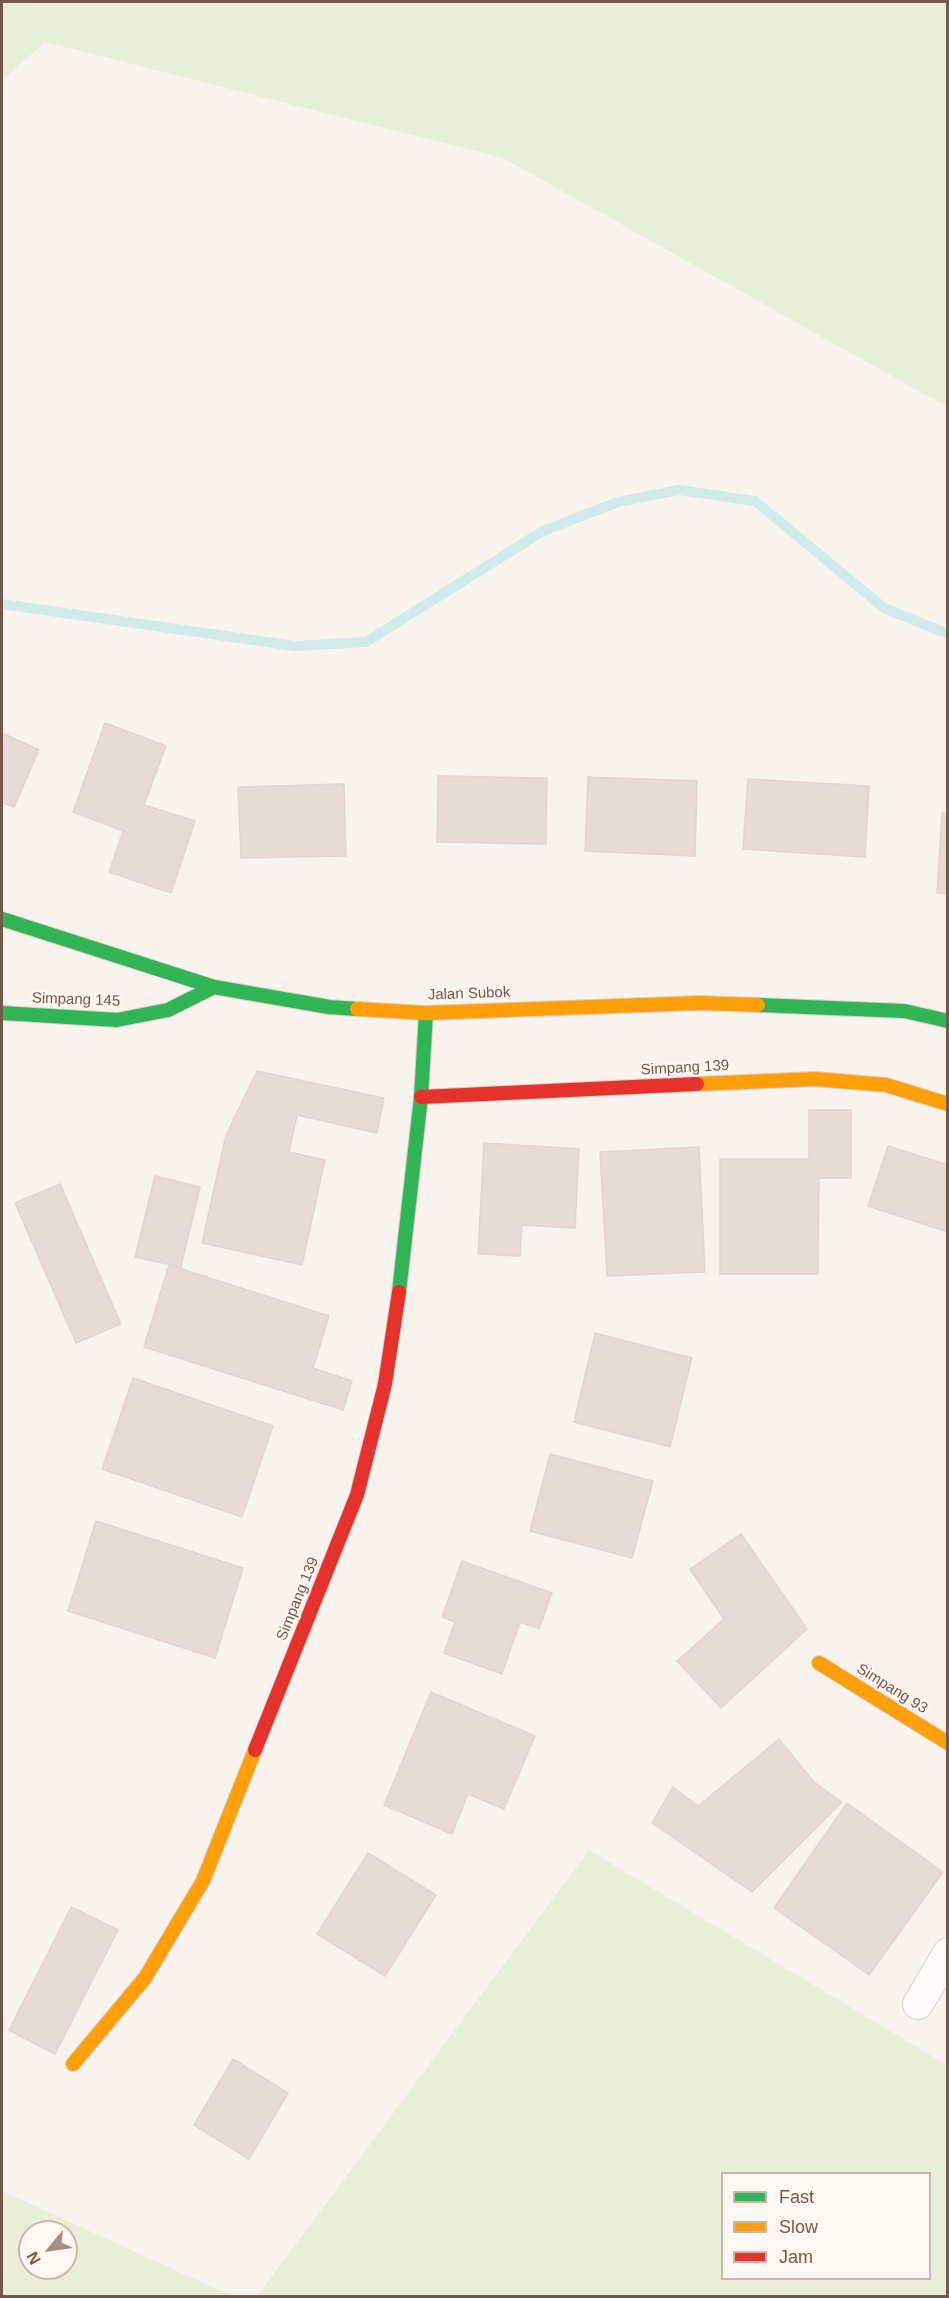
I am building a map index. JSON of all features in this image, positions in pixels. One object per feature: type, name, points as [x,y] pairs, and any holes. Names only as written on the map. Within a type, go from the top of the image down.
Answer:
[{"type":"street","name":"Jalan Subok","points":[[2,919],[214,987],[330,1007],[426,1013],[700,1003],[904,1011],[948,1021]]},
{"type":"street","name":"Simpang 145","points":[[2,1013],[117,1020],[168,1010],[214,987]]},
{"type":"street","name":"Simpang 139","points":[[73,2064],[145,1978],[203,1881],[357,1495],[385,1384],[406,1241],[426,1013]]},
{"type":"street","name":"Simpang 139","points":[[420,1097],[815,1079],[886,1085],[948,1104]]},
{"type":"street","name":"Simpang 93","points":[[819,1663],[948,1743]]},
{"type":"street","points":[[918,2004],[948,1953]]},
{"type":"green space","points":[[2,2],[947,2],[947,407],[503,158],[45,42],[2,81]]},
{"type":"green space","points":[[589,1850],[947,2065],[947,2296],[257,2296]]},
{"type":"green space","points":[[2,2191],[66,2220],[18,2220],[18,2280],[78,2280],[78,2226],[232,2296],[2,2296]]},
{"type":"building","points":[[105,723],[166,746],[144,805],[195,821],[171,893],[109,872],[123,831],[73,812]]},
{"type":"building","points":[[2,733],[39,750],[14,807],[2,802]]},
{"type":"building","points":[[438,776],[547,778],[546,844],[437,842]]},
{"type":"building","points":[[588,777],[697,781],[695,856],[585,851]]},
{"type":"building","points":[[748,779],[869,786],[865,857],[743,849]]},
{"type":"building","points":[[344,784],[346,856],[241,858],[238,787]]},
{"type":"building","points":[[942,813],[948,814],[948,894],[937,893]]},
{"type":"building","points":[[257,1071],[384,1098],[377,1133],[297,1115],[289,1152],[325,1160],[302,1265],[202,1243],[226,1135]]},
{"type":"building","points":[[809,1110],[851,1110],[851,1178],[819,1178],[818,1274],[720,1274],[720,1159],[809,1159]]},
{"type":"building","points":[[484,1143],[579,1149],[575,1228],[522,1225],[520,1256],[478,1254]]},
{"type":"building","points":[[888,1146],[948,1165],[948,1232],[868,1206]]},
{"type":"building","points":[[699,1147],[705,1272],[607,1276],[600,1152]]},
{"type":"building","points":[[155,1176],[200,1187],[181,1267],[135,1257]]},
{"type":"building","points":[[60,1184],[121,1324],[76,1343],[15,1203]]},
{"type":"building","points":[[169,1265],[329,1316],[313,1368],[352,1381],[343,1410],[144,1347]]},
{"type":"building","points":[[595,1333],[692,1358],[670,1447],[574,1422]]},
{"type":"building","points":[[133,1378],[273,1426],[242,1517],[102,1469]]},
{"type":"building","points":[[550,1454],[653,1481],[632,1558],[530,1531]]},
{"type":"building","points":[[96,1521],[243,1568],[215,1658],[68,1611]]},
{"type":"building","points":[[741,1534],[807,1629],[721,1708],[677,1661],[724,1619],[690,1569]]},
{"type":"building","points":[[462,1561],[552,1593],[539,1629],[520,1622],[502,1674],[444,1653],[455,1622],[442,1617]]},
{"type":"building","points":[[431,1692],[535,1736],[504,1809],[468,1794],[452,1834],[384,1805]]},
{"type":"building","points":[[779,1739],[814,1782],[842,1802],[752,1892],[652,1823],[673,1787],[698,1806]]},
{"type":"building","points":[[847,1803],[943,1872],[869,1975],[774,1908]]},
{"type":"building","points":[[368,1853],[436,1895],[385,1976],[317,1934]]},
{"type":"building","points":[[71,1907],[118,1930],[55,2054],[9,2030]]},
{"type":"building","points":[[233,2059],[288,2093],[249,2159],[194,2125]]},
{"type":"waterway","points":[[2,604],[295,646],[366,642],[543,531],[618,502],[679,490],[755,501],[884,608],[948,634]]},
{"type":"traffic: fast","points":[[2,919],[214,987],[329,1007],[357,1009]]},
{"type":"traffic: fast","points":[[2,1013],[117,1020],[168,1010],[214,987]]},
{"type":"traffic: fast","points":[[758,1005],[904,1011],[948,1021]]},
{"type":"traffic: fast","points":[[399,1292],[421,1097],[426,1013]]},
{"type":"traffic: slow","points":[[357,1009],[426,1013],[700,1003],[758,1005]]},
{"type":"traffic: slow","points":[[697,1084],[815,1079],[886,1085],[948,1104]]},
{"type":"traffic: slow","points":[[819,1663],[948,1743]]},
{"type":"traffic: slow","points":[[73,2064],[145,1978],[203,1881],[255,1750]]},
{"type":"traffic: jam","points":[[421,1097],[697,1084]]},
{"type":"traffic: jam","points":[[255,1750],[357,1495],[385,1384],[399,1292]]}]
